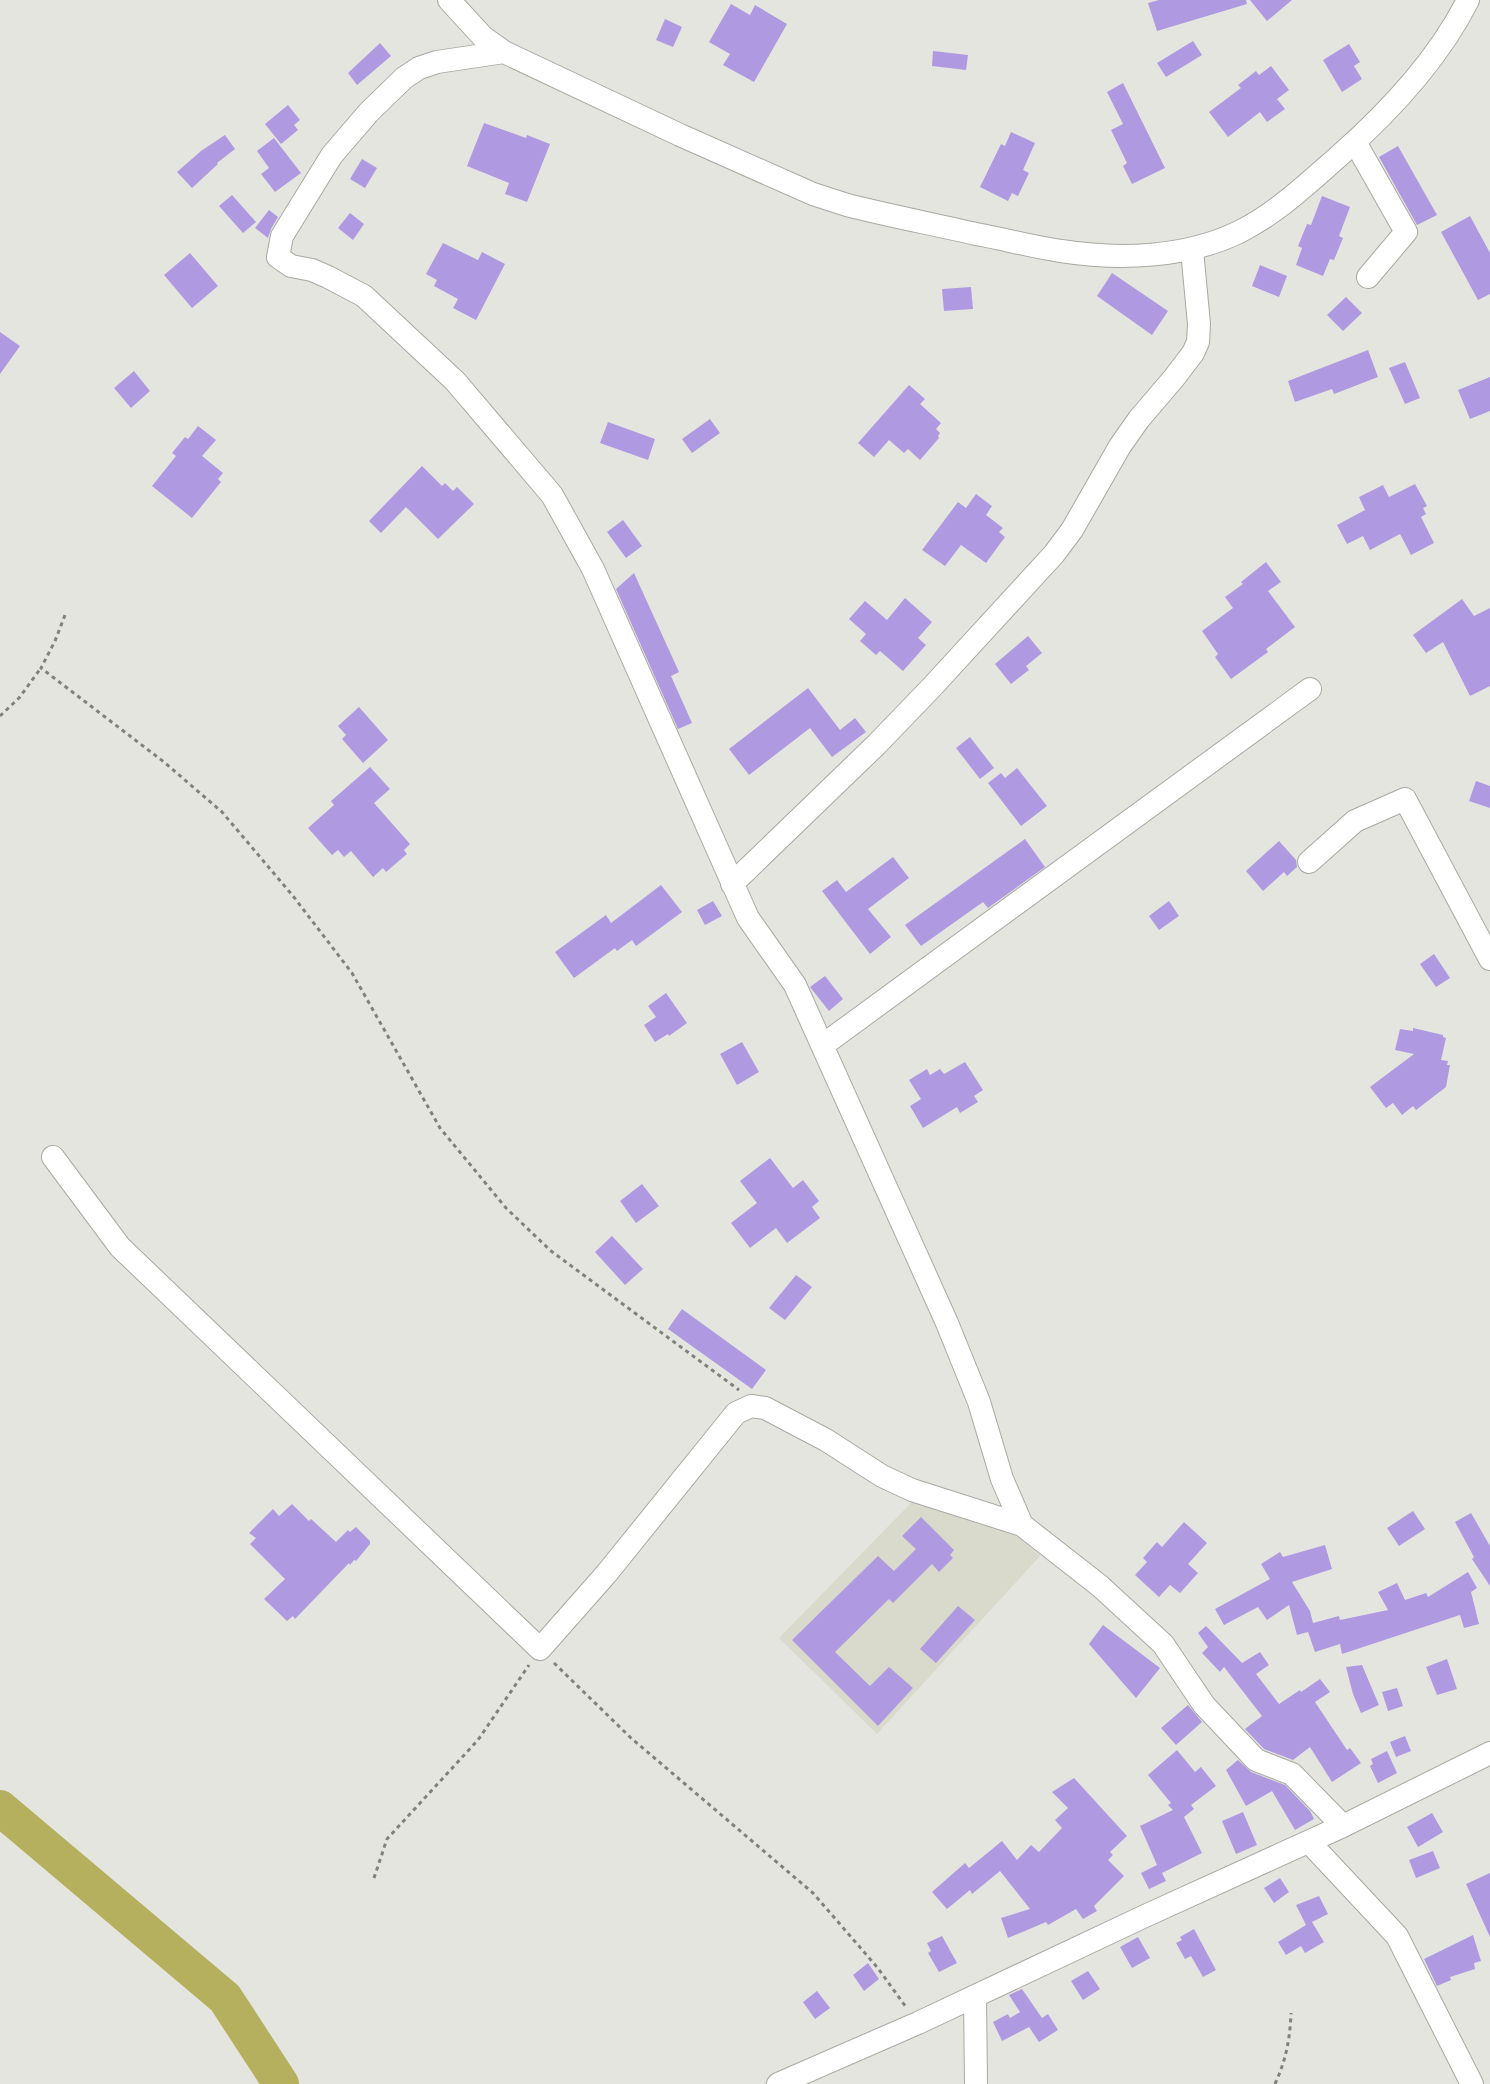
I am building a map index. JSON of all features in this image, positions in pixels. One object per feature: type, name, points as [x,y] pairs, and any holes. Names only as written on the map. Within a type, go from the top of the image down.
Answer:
[{"type":"street","points":[[449,0],[483,37],[504,52],[689,139],[813,194],[846,205],[1061,252],[1126,256],[1192,250],[1238,232],[1266,216],[1355,142],[1416,78],[1442,44],[1468,0]]},
{"type":"street","points":[[504,52],[437,62],[419,68],[404,78],[369,112],[332,155],[282,236],[278,256],[291,266],[312,270],[364,296],[455,381],[552,495],[593,569],[653,700],[748,918],[795,985],[947,1323],[979,1402],[1002,1479],[1022,1525]]},
{"type":"street","points":[[1355,142],[1406,232],[1368,276]]},
{"type":"street","points":[[732,884],[876,745],[931,688],[1054,554],[1072,530],[1120,446],[1139,418],[1193,353],[1198,342],[1199,324],[1192,250]]},
{"type":"street","points":[[822,1045],[1310,689]]},
{"type":"street","points":[[1309,862],[1355,821],[1405,799],[1490,959]]},
{"type":"street","points":[[53,1157],[120,1247],[540,1649],[607,1573],[736,1413],[750,1406],[765,1408],[826,1440],[882,1476],[912,1490],[1022,1525],[1100,1586],[1164,1644],[1204,1704],[1256,1760],[1292,1774],[1343,1826]]},
{"type":"street","points":[[778,2084],[918,2023],[1309,1842],[1490,1753]]},
{"type":"street","points":[[1309,1842],[1397,1936],[1472,2084]]},
{"type":"street","points":[[975,1996],[976,2084]]},
{"type":"path","points":[[0,716],[19,698],[41,668],[55,641],[65,615]]},
{"type":"path","points":[[41,668],[164,762],[228,820],[293,896],[352,973],[440,1128],[506,1208],[551,1251],[742,1392],[750,1406]]},
{"type":"path","points":[[374,1878],[387,1839],[478,1740],[540,1649],[631,1738],[812,1894],[877,1966],[918,2023]]},
{"type":"path","points":[[1276,2084],[1284,2065],[1290,2039],[1291,2013]]},
{"type":"shaded area","points":[[914,1500],[1006,1526],[1040,1556],[877,1734],[779,1638]]},
{"type":"building","points":[[1159,0],[1246,0],[1247,4],[1157,31],[1148,3]]},
{"type":"building","points":[[1250,0],[1292,0],[1267,21]]},
{"type":"building","points":[[731,4],[750,15],[755,5],[787,24],[754,82],[723,65],[730,54],[709,42]]},
{"type":"building","points":[[665,19],[682,27],[673,47],[656,40]]},
{"type":"building","points":[[1193,41],[1202,55],[1166,77],[1157,63]]},
{"type":"building","points":[[380,43],[391,56],[357,85],[348,73]]},
{"type":"building","points":[[1349,44],[1360,62],[1354,66],[1362,79],[1342,92],[1323,60]]},
{"type":"building","points":[[933,51],[968,55],[966,70],[932,66]]},
{"type":"building","points":[[1271,66],[1289,90],[1277,99],[1285,109],[1267,122],[1260,112],[1228,137],[1209,112],[1241,88],[1238,85],[1256,71],[1259,75]]},
{"type":"building","points":[[1123,83],[1165,168],[1132,184],[1123,166],[1127,163],[1111,130],[1123,124],[1107,92]]},
{"type":"building","points":[[288,105],[300,120],[294,125],[298,130],[281,144],[265,124]]},
{"type":"building","points":[[484,123],[526,138],[527,135],[550,144],[527,202],[505,194],[509,183],[467,166]]},
{"type":"building","points":[[1011,132],[1035,143],[1023,170],[1029,173],[1018,196],[1012,193],[1008,201],[980,187],[1001,144],[1005,146]]},
{"type":"building","points":[[225,135],[235,149],[217,163],[192,188],[177,172],[201,151]]},
{"type":"building","points":[[274,138],[301,173],[275,192],[261,174],[269,168],[257,151]]},
{"type":"building","points":[[1398,146],[1437,215],[1417,225],[1379,157]]},
{"type":"building","points":[[362,159],[377,168],[365,188],[350,179]]},
{"type":"building","points":[[232,195],[256,222],[243,233],[219,206]]},
{"type":"building","points":[[1322,196],[1350,207],[1339,236],[1343,238],[1334,260],[1330,259],[1323,276],[1296,265],[1302,248],[1298,246],[1307,224],[1311,225]]},
{"type":"building","points":[[269,210],[278,217],[268,238],[255,228]]},
{"type":"building","points":[[350,213],[364,224],[353,240],[338,228]]},
{"type":"building","points":[[1470,216],[1490,253],[1490,294],[1478,300],[1441,232]]},
{"type":"building","points":[[443,243],[478,260],[482,252],[505,264],[476,320],[453,308],[458,299],[434,286],[437,280],[426,274]]},
{"type":"building","points":[[190,253],[218,286],[192,308],[164,275]]},
{"type":"building","points":[[1260,265],[1287,276],[1279,297],[1252,286]]},
{"type":"building","points":[[1112,273],[1168,311],[1152,335],[1097,296]]},
{"type":"building","points":[[971,287],[973,309],[944,311],[942,289]]},
{"type":"building","points":[[1346,297],[1362,313],[1343,331],[1327,315]]},
{"type":"building","points":[[0,332],[20,346],[0,374]]},
{"type":"building","points":[[1368,350],[1378,377],[1334,394],[1332,389],[1295,402],[1288,381]]},
{"type":"building","points":[[1405,362],[1420,398],[1405,404],[1389,368]]},
{"type":"building","points":[[134,371],[150,391],[131,408],[114,388]]},
{"type":"building","points":[[1490,377],[1490,411],[1470,419],[1458,390]]},
{"type":"building","points":[[909,385],[925,399],[920,404],[941,423],[936,429],[940,433],[939,438],[920,460],[908,449],[904,453],[889,440],[874,457],[858,443]]},
{"type":"building","points":[[710,419],[720,433],[692,453],[682,439]]},
{"type":"building","points":[[608,422],[655,439],[648,460],[600,443]]},
{"type":"building","points":[[198,426],[216,440],[202,456],[223,473],[218,479],[221,482],[192,518],[152,486],[176,456],[172,453],[185,437],[188,439]]},
{"type":"building","points":[[422,466],[442,486],[445,483],[453,491],[457,487],[474,504],[438,539],[406,507],[381,533],[369,521]]},
{"type":"building","points":[[1415,484],[1427,506],[1423,508],[1426,514],[1421,517],[1434,543],[1411,555],[1400,534],[1370,550],[1363,536],[1347,544],[1337,525],[1365,510],[1359,497],[1383,485],[1389,497]]},
{"type":"building","points":[[976,494],[992,506],[986,515],[1003,528],[999,532],[1005,537],[986,563],[961,545],[945,566],[922,550],[958,502],[966,508]]},
{"type":"building","points":[[623,520],[642,546],[626,558],[607,532]]},
{"type":"building","points":[[1266,562],[1281,582],[1268,591],[1295,627],[1266,649],[1268,652],[1231,679],[1215,657],[1218,654],[1202,631],[1233,608],[1225,597],[1243,584],[1241,582]]},
{"type":"building","points":[[634,573],[679,672],[671,676],[692,723],[678,729],[616,589]]},
{"type":"building","points":[[905,598],[932,622],[918,638],[926,645],[903,671],[880,651],[876,655],[860,641],[866,634],[849,619],[865,601],[887,620]]},
{"type":"building","points":[[1462,599],[1474,616],[1490,608],[1490,686],[1470,696],[1443,642],[1426,653],[1413,635]]},
{"type":"building","points":[[1028,636],[1042,653],[1026,666],[1029,670],[1011,684],[995,664]]},
{"type":"building","points":[[808,688],[840,730],[855,718],[866,732],[832,757],[810,728],[749,775],[729,749]]},
{"type":"building","points":[[359,707],[388,740],[363,763],[342,739],[346,735],[338,726]]},
{"type":"building","points":[[970,737],[994,768],[980,779],[956,748]]},
{"type":"building","points":[[370,767],[390,789],[374,803],[410,844],[404,850],[407,854],[386,872],[383,868],[373,877],[351,851],[344,857],[338,850],[332,855],[308,828],[334,805],[331,801]]},
{"type":"building","points":[[1017,768],[1047,806],[1021,826],[988,783],[1001,773],[1005,778]]},
{"type":"building","points":[[1476,781],[1490,786],[1490,808],[1469,801]]},
{"type":"building","points":[[1025,839],[1045,867],[988,908],[983,902],[921,946],[905,925]]},
{"type":"building","points":[[1279,841],[1296,860],[1297,867],[1287,876],[1284,872],[1263,891],[1246,871]]},
{"type":"building","points":[[893,857],[909,878],[868,909],[891,937],[870,954],[822,891],[837,880],[846,892]]},
{"type":"building","points":[[661,885],[682,912],[636,946],[632,940],[617,951],[615,948],[574,978],[555,952],[606,915],[611,923]]},
{"type":"building","points":[[713,901],[722,916],[705,925],[697,910]]},
{"type":"building","points":[[1169,901],[1179,916],[1159,930],[1149,916]]},
{"type":"building","points":[[1434,954],[1450,978],[1436,987],[1420,964]]},
{"type":"building","points":[[825,976],[843,999],[829,1011],[810,987]]},
{"type":"building","points":[[666,993],[687,1023],[669,1036],[668,1034],[655,1042],[644,1025],[656,1017],[648,1006]]},
{"type":"building","points":[[1413,1028],[1443,1035],[1446,1038],[1441,1060],[1448,1061],[1447,1065],[1450,1065],[1446,1087],[1416,1110],[1413,1106],[1402,1115],[1393,1103],[1386,1108],[1370,1087],[1414,1054],[1395,1050],[1400,1029],[1413,1031]]},
{"type":"building","points":[[742,1042],[759,1072],[737,1085],[720,1054]]},
{"type":"building","points":[[965,1062],[983,1090],[974,1096],[978,1102],[960,1113],[957,1107],[923,1128],[910,1106],[921,1099],[909,1080],[927,1069],[930,1075],[940,1069],[944,1074]]},
{"type":"building","points":[[770,1158],[793,1188],[803,1180],[819,1201],[812,1207],[820,1218],[787,1243],[776,1228],[750,1248],[731,1223],[757,1203],[740,1181]]},
{"type":"building","points":[[642,1184],[659,1206],[636,1223],[620,1201]]},
{"type":"building","points":[[612,1236],[643,1269],[625,1285],[595,1252]]},
{"type":"building","points":[[796,1275],[812,1287],[785,1320],[769,1308]]},
{"type":"building","points":[[682,1309],[766,1370],[752,1389],[668,1329]]},
{"type":"building","points":[[292,1504],[309,1521],[311,1519],[336,1542],[348,1530],[350,1532],[356,1527],[370,1541],[370,1544],[356,1561],[354,1560],[350,1565],[349,1563],[295,1619],[293,1616],[287,1621],[264,1599],[285,1579],[250,1544],[256,1538],[249,1533],[273,1509],[279,1516]]},
{"type":"building","points":[[1413,1511],[1425,1529],[1399,1546],[1387,1528]]},
{"type":"building","points":[[1471,1513],[1490,1546],[1490,1586],[1472,1559],[1474,1557],[1455,1522]]},
{"type":"building","points":[[921,1517],[954,1550],[950,1555],[953,1558],[939,1572],[932,1564],[893,1603],[889,1599],[835,1652],[870,1686],[889,1667],[913,1688],[878,1726],[792,1640],[878,1556],[894,1571],[916,1549],[902,1536]]},
{"type":"building","points":[[1184,1522],[1207,1543],[1188,1564],[1198,1573],[1180,1593],[1170,1585],[1159,1597],[1135,1575],[1147,1562],[1143,1558],[1157,1542],[1162,1547]]},
{"type":"building","points":[[1325,1545],[1332,1569],[1292,1582],[1310,1611],[1313,1623],[1339,1616],[1340,1620],[1388,1610],[1378,1592],[1397,1583],[1405,1600],[1426,1593],[1428,1597],[1468,1572],[1477,1588],[1471,1592],[1479,1624],[1464,1628],[1460,1615],[1342,1654],[1340,1644],[1315,1652],[1308,1632],[1297,1635],[1289,1605],[1267,1620],[1258,1607],[1224,1625],[1215,1609],[1270,1579],[1261,1564],[1280,1552],[1283,1557]]},
{"type":"building","points":[[958,1606],[975,1620],[936,1663],[920,1649]]},
{"type":"building","points":[[1103,1625],[1160,1668],[1136,1698],[1089,1644]]},
{"type":"building","points":[[1206,1626],[1242,1663],[1260,1652],[1269,1665],[1256,1674],[1279,1704],[1320,1679],[1330,1692],[1315,1702],[1347,1750],[1350,1748],[1361,1763],[1332,1782],[1310,1747],[1293,1760],[1264,1749],[1245,1729],[1262,1716],[1224,1667],[1220,1672],[1202,1653],[1208,1647],[1198,1633]]},
{"type":"building","points":[[1447,1659],[1457,1689],[1437,1695],[1426,1667]]},
{"type":"building","points":[[1362,1665],[1379,1705],[1361,1713],[1353,1694],[1346,1667]]},
{"type":"building","points":[[1397,1688],[1403,1706],[1388,1711],[1382,1692]]},
{"type":"building","points":[[1188,1705],[1202,1722],[1176,1745],[1161,1728]]},
{"type":"building","points":[[1405,1736],[1411,1751],[1396,1757],[1390,1742]]},
{"type":"building","points":[[1177,1750],[1195,1772],[1201,1767],[1216,1786],[1191,1805],[1194,1809],[1184,1817],[1202,1853],[1162,1873],[1166,1881],[1149,1889],[1141,1873],[1157,1865],[1140,1826],[1173,1810],[1168,1805],[1171,1803],[1148,1775]]},
{"type":"building","points":[[1387,1751],[1397,1773],[1378,1783],[1370,1766],[1373,1764],[1371,1759]]},
{"type":"building","points":[[1238,1760],[1251,1772],[1285,1785],[1310,1811],[1314,1819],[1295,1830],[1272,1791],[1246,1806],[1226,1770]]},
{"type":"building","points":[[1074,1778],[1127,1836],[1110,1852],[1113,1855],[1108,1860],[1124,1876],[1094,1906],[1097,1911],[1083,1919],[1076,1909],[1048,1925],[1046,1922],[1008,1938],[1001,1918],[1030,1909],[1000,1871],[972,1894],[970,1890],[947,1909],[932,1892],[965,1863],[969,1868],[1002,1841],[1017,1860],[1031,1845],[1039,1852],[1062,1828],[1055,1820],[1068,1808],[1052,1792]]},
{"type":"building","points":[[1243,1812],[1257,1845],[1236,1854],[1222,1821]]},
{"type":"building","points":[[1432,1813],[1443,1832],[1418,1847],[1407,1827]]},
{"type":"building","points":[[1433,1851],[1440,1868],[1416,1878],[1409,1860]]},
{"type":"building","points":[[1490,1873],[1490,1937],[1466,1884]]},
{"type":"building","points":[[1280,1878],[1289,1892],[1274,1903],[1264,1888]]},
{"type":"building","points":[[1319,1896],[1328,1914],[1312,1922],[1324,1942],[1305,1953],[1301,1946],[1286,1955],[1278,1942],[1306,1925],[1296,1905]]},
{"type":"building","points":[[1194,1929],[1216,1970],[1203,1977],[1191,1956],[1185,1959],[1176,1943],[1182,1940],[1180,1937]]},
{"type":"building","points":[[1473,1935],[1481,1961],[1474,1963],[1475,1969],[1450,1977],[1451,1980],[1437,1986],[1424,1959]]},
{"type":"building","points":[[942,1936],[957,1963],[939,1972],[928,1953],[931,1951],[927,1943]]},
{"type":"building","points":[[1138,1937],[1150,1958],[1132,1968],[1120,1947]]},
{"type":"building","points":[[868,1963],[879,1979],[864,1991],[853,1975]]},
{"type":"building","points":[[1088,1971],[1100,1989],[1083,2000],[1071,1981]]},
{"type":"building","points":[[1022,1989],[1042,2018],[1048,2014],[1058,2030],[1039,2042],[1029,2027],[1002,2041],[993,2022],[1008,2014],[1010,2018],[1020,2012],[1009,1995]]},
{"type":"building","points":[[817,1991],[830,2008],[815,2019],[803,2002]]},
{"type":"waterway","points":[[0,1808],[225,1998],[281,2084]]}]
